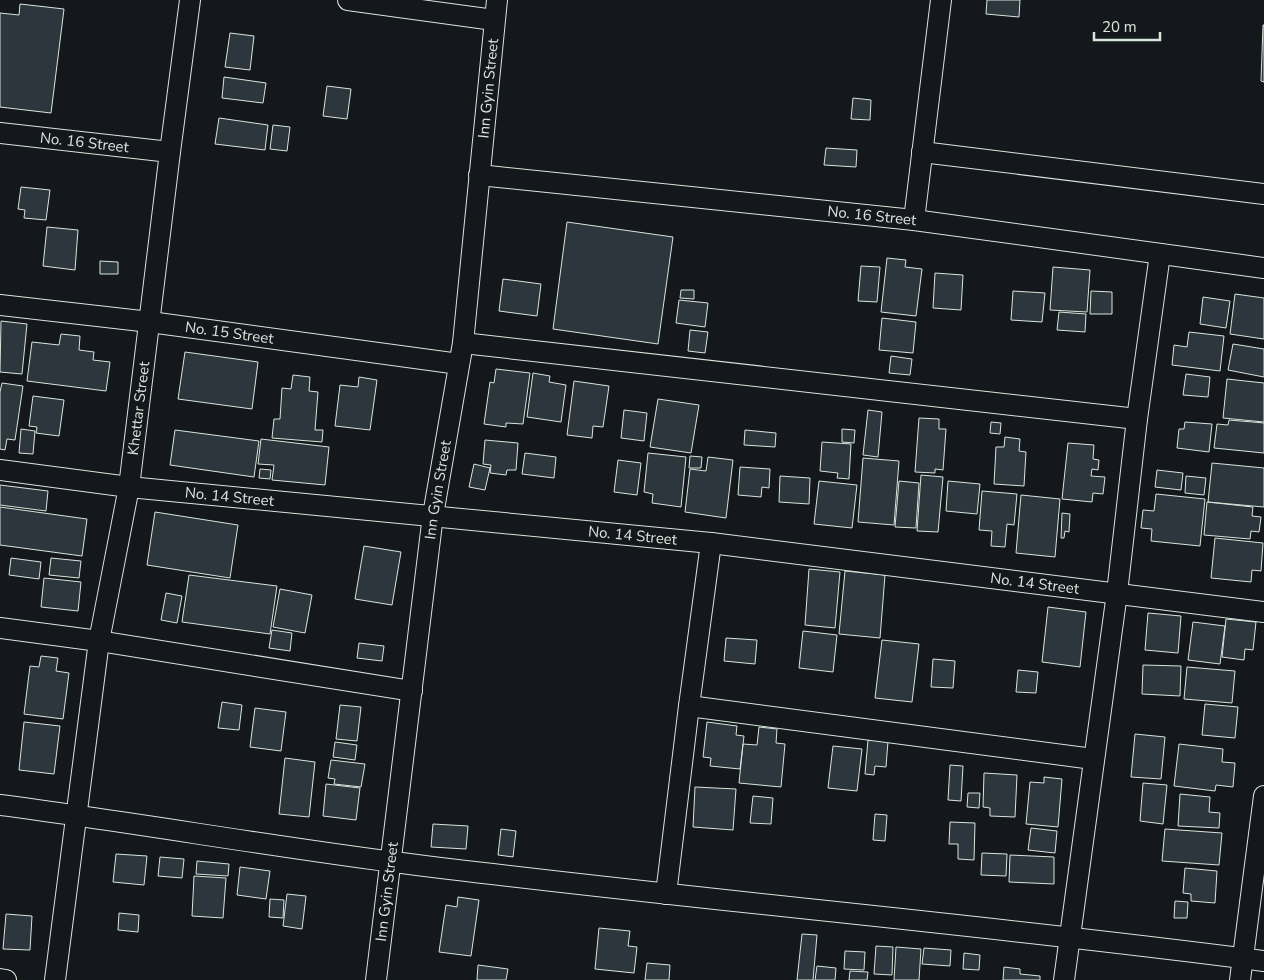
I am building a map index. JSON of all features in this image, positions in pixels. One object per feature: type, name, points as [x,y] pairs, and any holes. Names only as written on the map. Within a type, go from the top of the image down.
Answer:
[{"type":"street","name":"Khettar Street","points":[[55,980],[99,641],[129,486],[190,0]]},
{"type":"street","points":[[348,0],[494,20]]},
{"type":"street","name":"Inn Gyin Street","points":[[376,980],[433,515],[463,343],[497,0]]},
{"type":"street","points":[[914,220],[941,0]]},
{"type":"street","name":"No. 16 Street","points":[[0,133],[170,152]]},
{"type":"street","points":[[922,152],[1264,194]]},
{"type":"street","name":"No. 16 Street","points":[[479,175],[914,220],[1264,268]]},
{"type":"street","points":[[1064,980],[1117,593],[1137,419],[1160,254]]},
{"type":"street","name":"No. 15 Street","points":[[0,305],[150,322],[460,364]]},
{"type":"street","points":[[463,343],[1137,419]]},
{"type":"street","name":"No. 14 Street","points":[[0,470],[129,486],[711,543],[1264,612]]},
{"type":"street","points":[[666,894],[711,543]]},
{"type":"street","points":[[0,628],[99,641],[412,691]]},
{"type":"street","points":[[689,706],[1093,759]]},
{"type":"street","points":[[1240,980],[1264,796]]},
{"type":"street","points":[[0,805],[390,862],[666,894],[1070,936],[1264,961]]},
{"type":"street","points":[[0,979],[6,980]]},
{"type":"building","points":[[987,0],[1020,0],[1019,17],[986,14]]},
{"type":"building","points":[[20,4],[64,9],[51,113],[0,107],[0,13],[19,15]]},
{"type":"building","points":[[1264,25],[1264,82],[1261,81]]},
{"type":"building","points":[[230,33],[254,36],[250,70],[225,67]]},
{"type":"building","points":[[224,77],[266,83],[263,103],[222,98]]},
{"type":"building","points":[[327,86],[351,89],[347,119],[323,116]]},
{"type":"building","points":[[853,98],[871,100],[870,120],[851,119]]},
{"type":"building","points":[[219,118],[268,125],[265,150],[215,144]]},
{"type":"building","points":[[273,125],[290,127],[287,151],[270,149]]},
{"type":"building","points":[[826,148],[857,150],[856,167],[824,165]]},
{"type":"building","points":[[21,187],[50,190],[46,220],[24,218],[25,210],[18,209]]},
{"type":"building","points":[[567,222],[673,237],[658,344],[553,329]]},
{"type":"building","points":[[47,227],[78,230],[75,270],[43,266]]},
{"type":"building","points":[[887,258],[906,260],[905,267],[922,269],[916,316],[881,312]]},
{"type":"building","points":[[100,261],[118,262],[118,274],[100,274]]},
{"type":"building","points":[[861,266],[880,267],[877,302],[858,301]]},
{"type":"building","points":[[1053,267],[1090,270],[1087,312],[1050,310]]},
{"type":"building","points":[[935,273],[963,275],[961,310],[933,308]]},
{"type":"building","points":[[503,279],[541,284],[537,316],[499,311]]},
{"type":"building","points":[[681,290],[694,290],[694,299],[680,298]]},
{"type":"building","points":[[1013,291],[1045,293],[1042,322],[1011,320]]},
{"type":"building","points":[[1091,291],[1112,292],[1112,314],[1090,314]]},
{"type":"building","points":[[1235,294],[1264,298],[1264,339],[1230,334]]},
{"type":"building","points":[[1203,297],[1230,301],[1226,328],[1200,324]]},
{"type":"building","points":[[679,300],[708,303],[705,327],[676,323]]},
{"type":"building","points":[[1059,312],[1086,314],[1085,332],[1057,330]]},
{"type":"building","points":[[882,318],[916,322],[913,353],[879,350]]},
{"type":"building","points":[[1,321],[27,324],[22,374],[0,372]]},
{"type":"building","points":[[690,330],[708,332],[705,353],[688,351]]},
{"type":"building","points":[[1189,332],[1224,336],[1220,371],[1172,365],[1174,345],[1187,347]]},
{"type":"building","points":[[61,334],[80,336],[79,350],[94,352],[93,360],[110,362],[106,391],[27,381],[32,342],[59,345]]},
{"type":"building","points":[[1233,344],[1264,349],[1264,377],[1228,370]]},
{"type":"building","points":[[185,352],[258,362],[252,409],[178,399]]},
{"type":"building","points":[[891,356],[912,359],[910,375],[889,373]]},
{"type":"building","points":[[496,369],[530,373],[523,424],[506,423],[506,427],[484,424],[490,382],[494,383]]},
{"type":"building","points":[[533,373],[550,376],[549,382],[566,385],[561,422],[527,417]]},
{"type":"building","points":[[1186,374],[1210,377],[1208,397],[1183,395]]},
{"type":"building","points":[[293,375],[310,377],[309,391],[318,392],[315,430],[323,430],[322,442],[272,438],[274,419],[280,419],[282,388],[291,389]]},
{"type":"building","points":[[359,377],[377,380],[370,430],[335,426],[340,385],[358,387]]},
{"type":"building","points":[[1227,379],[1264,383],[1264,422],[1223,418]]},
{"type":"building","points":[[574,381],[609,386],[603,427],[593,426],[592,438],[567,435]]},
{"type":"building","points":[[2,383],[23,386],[15,440],[7,439],[5,450],[0,449],[0,392]]},
{"type":"building","points":[[33,396],[64,400],[59,436],[36,433],[37,427],[29,426]]},
{"type":"building","points":[[658,399],[699,405],[691,453],[650,447]]},
{"type":"building","points":[[624,410],[647,413],[644,441],[621,438]]},
{"type":"building","points":[[868,410],[882,412],[878,457],[863,455]]},
{"type":"building","points":[[919,418],[939,419],[939,429],[946,429],[943,470],[935,469],[935,473],[915,472]]},
{"type":"building","points":[[1229,420],[1264,423],[1264,453],[1214,448],[1217,424],[1228,425]]},
{"type":"building","points":[[991,422],[1001,423],[1000,434],[990,433]]},
{"type":"building","points":[[1185,422],[1212,424],[1209,452],[1177,448],[1179,429],[1184,429]]},
{"type":"building","points":[[21,429],[35,431],[33,454],[19,453]]},
{"type":"building","points":[[842,429],[855,430],[854,443],[842,442]]},
{"type":"building","points":[[175,430],[259,441],[254,477],[170,465]]},
{"type":"building","points":[[745,430],[776,433],[775,447],[744,445]]},
{"type":"building","points":[[1005,437],[1020,439],[1019,451],[1026,452],[1024,486],[994,484],[996,447],[1004,447]]},
{"type":"building","points":[[261,439],[329,447],[325,485],[272,480],[274,465],[258,464]]},
{"type":"building","points":[[485,440],[518,443],[516,470],[507,470],[506,475],[490,473],[491,465],[483,464]]},
{"type":"building","points":[[822,442],[851,444],[849,479],[837,478],[838,473],[820,471]]},
{"type":"building","points":[[1068,443],[1094,445],[1093,459],[1099,460],[1098,470],[1092,469],[1091,476],[1105,477],[1103,494],[1093,493],[1092,502],[1062,499]]},
{"type":"building","points":[[525,453],[556,457],[554,478],[522,474]]},
{"type":"building","points":[[648,453],[686,457],[681,507],[652,503],[653,494],[644,492]]},
{"type":"building","points":[[690,456],[702,457],[701,468],[689,468]]},
{"type":"building","points":[[708,457],[733,460],[726,518],[685,512],[690,469],[706,471]]},
{"type":"building","points":[[863,458],[899,461],[894,525],[858,522]]},
{"type":"building","points":[[618,460],[641,463],[637,495],[614,492]]},
{"type":"building","points":[[1212,463],[1264,468],[1264,507],[1208,502]]},
{"type":"building","points":[[474,464],[490,468],[485,490],[469,487]]},
{"type":"building","points":[[740,467],[770,469],[769,488],[762,487],[761,497],[738,495]]},
{"type":"building","points":[[260,469],[271,470],[270,479],[259,478]]},
{"type":"building","points":[[1157,470],[1183,473],[1181,490],[1155,487]]},
{"type":"building","points":[[921,475],[943,477],[938,532],[917,531]]},
{"type":"building","points":[[780,476],[810,478],[809,504],[779,502]]},
{"type":"building","points":[[1186,476],[1206,478],[1204,495],[1185,493]]},
{"type":"building","points":[[819,481],[857,485],[852,528],[814,524]]},
{"type":"building","points":[[899,481],[919,483],[916,528],[895,527]]},
{"type":"building","points":[[948,481],[980,484],[977,514],[946,511]]},
{"type":"building","points":[[0,485],[48,491],[46,511],[0,505]]},
{"type":"building","points":[[982,491],[1017,494],[1014,525],[1007,524],[1005,547],[991,546],[992,531],[979,530]]},
{"type":"building","points":[[1156,494],[1205,499],[1200,546],[1151,541],[1152,529],[1141,528],[1143,510],[1154,511]]},
{"type":"building","points":[[1021,495],[1060,499],[1055,557],[1016,553]]},
{"type":"building","points":[[1207,502],[1253,507],[1252,516],[1261,517],[1259,532],[1251,531],[1250,539],[1204,535]]},
{"type":"building","points":[[0,507],[87,519],[82,556],[0,545]]},
{"type":"building","points":[[155,512],[238,525],[230,578],[147,565]]},
{"type":"building","points":[[1062,513],[1070,514],[1069,532],[1065,531],[1064,538],[1061,538]]},
{"type":"building","points":[[1215,538],[1263,543],[1261,571],[1252,570],[1251,582],[1211,578]]},
{"type":"building","points":[[364,546],[401,552],[392,605],[355,599]]},
{"type":"building","points":[[11,558],[41,562],[39,579],[9,575]]},
{"type":"building","points":[[51,558],[81,561],[79,578],[49,575]]},
{"type":"building","points":[[809,569],[840,572],[835,628],[805,625]]},
{"type":"building","points":[[845,571],[885,575],[880,638],[839,634]]},
{"type":"building","points":[[189,575],[277,586],[270,634],[182,622]]},
{"type":"building","points":[[44,578],[81,582],[78,611],[41,607]]},
{"type":"building","points":[[280,589],[312,595],[305,633],[273,627]]},
{"type":"building","points":[[166,593],[182,596],[177,623],[161,620]]},
{"type":"building","points":[[1048,607],[1086,612],[1080,667],[1042,662]]},
{"type":"building","points":[[1148,613],[1181,616],[1178,653],[1145,650]]},
{"type":"building","points":[[1226,619],[1256,622],[1253,650],[1245,649],[1244,660],[1222,657]]},
{"type":"building","points":[[1193,622],[1225,626],[1220,664],[1188,660]]},
{"type":"building","points":[[272,630],[292,633],[290,651],[269,648]]},
{"type":"building","points":[[803,631],[837,635],[833,672],[799,668]]},
{"type":"building","points":[[726,638],[757,640],[755,664],[724,661]]},
{"type":"building","points":[[882,640],[919,644],[912,702],[875,698]]},
{"type":"building","points":[[359,643],[384,646],[382,661],[357,658]]},
{"type":"building","points":[[41,656],[58,658],[56,671],[69,673],[63,719],[24,714],[30,666],[39,667]]},
{"type":"building","points":[[933,659],[955,661],[953,688],[931,687]]},
{"type":"building","points":[[1143,665],[1181,666],[1180,696],[1142,694]]},
{"type":"building","points":[[1187,667],[1235,671],[1232,703],[1184,699]]},
{"type":"building","points":[[1018,670],[1038,672],[1036,693],[1016,692]]},
{"type":"building","points":[[222,702],[242,705],[239,730],[218,728]]},
{"type":"building","points":[[1205,704],[1238,707],[1235,738],[1202,735]]},
{"type":"building","points":[[340,705],[361,707],[357,741],[336,739]]},
{"type":"building","points":[[255,708],[286,712],[281,751],[250,747]]},
{"type":"building","points":[[24,722],[60,726],[54,774],[19,770]]},
{"type":"building","points":[[707,722],[737,726],[736,735],[744,736],[740,769],[710,766],[711,758],[703,757]]},
{"type":"building","points":[[759,727],[777,729],[776,743],[785,744],[781,787],[739,783],[743,744],[757,745]]},
{"type":"building","points":[[1135,734],[1165,737],[1161,779],[1131,777]]},
{"type":"building","points":[[868,740],[888,741],[886,767],[875,766],[874,775],[865,774]]},
{"type":"building","points":[[335,742],[357,745],[355,760],[333,757]]},
{"type":"building","points":[[1179,744],[1223,749],[1222,762],[1235,763],[1233,787],[1216,785],[1215,791],[1174,786]]},
{"type":"building","points":[[833,746],[862,749],[857,791],[828,788]]},
{"type":"building","points":[[285,758],[315,762],[309,817],[279,814]]},
{"type":"building","points":[[331,760],[365,764],[361,787],[334,784],[335,779],[328,778]]},
{"type":"building","points":[[950,765],[963,766],[961,801],[948,800]]},
{"type":"building","points":[[984,773],[1017,775],[1015,817],[990,816],[990,808],[983,807]]},
{"type":"building","points":[[1044,777],[1062,779],[1058,827],[1026,824],[1030,782],[1044,783]]},
{"type":"building","points":[[1143,783],[1167,785],[1163,824],[1140,821]]},
{"type":"building","points":[[326,784],[360,788],[356,820],[323,816]]},
{"type":"building","points":[[695,787],[736,789],[733,830],[693,827]]},
{"type":"building","points":[[968,793],[980,793],[979,808],[967,807]]},
{"type":"building","points":[[1180,794],[1210,797],[1209,812],[1220,813],[1219,828],[1178,826]]},
{"type":"building","points":[[753,796],[773,798],[771,824],[750,823]]},
{"type":"building","points":[[875,814],[887,815],[885,841],[873,840]]},
{"type":"building","points":[[950,822],[975,823],[974,860],[958,859],[958,844],[949,844]]},
{"type":"building","points":[[433,824],[468,826],[466,849],[431,847]]},
{"type":"building","points":[[1031,828],[1057,831],[1055,853],[1028,850]]},
{"type":"building","points":[[501,829],[516,831],[513,857],[498,855]]},
{"type":"building","points":[[1165,829],[1222,833],[1219,865],[1162,861]]},
{"type":"building","points":[[982,853],[1007,854],[1006,876],[981,875]]},
{"type":"building","points":[[116,854],[147,856],[144,885],[113,882]]},
{"type":"building","points":[[1010,855],[1054,857],[1054,884],[1009,882]]},
{"type":"building","points":[[160,857],[184,859],[182,878],[158,876]]},
{"type":"building","points":[[197,861],[229,864],[228,876],[196,874]]},
{"type":"building","points":[[240,867],[270,871],[266,899],[237,895]]},
{"type":"building","points":[[1185,868],[1217,871],[1215,903],[1191,901],[1191,894],[1183,893]]},
{"type":"building","points":[[194,876],[226,878],[223,918],[192,916]]},
{"type":"building","points":[[287,894],[306,896],[302,929],[283,926]]},
{"type":"building","points":[[458,897],[479,900],[471,956],[439,952],[446,905],[457,907]]},
{"type":"building","points":[[270,899],[284,900],[283,918],[269,917]]},
{"type":"building","points":[[1175,901],[1188,902],[1187,918],[1174,918]]},
{"type":"building","points":[[119,913],[139,915],[138,932],[118,930]]},
{"type":"building","points":[[6,914],[32,916],[30,950],[3,949]]},
{"type":"building","points":[[599,928],[630,931],[628,946],[637,947],[634,973],[595,969]]},
{"type":"building","points":[[802,934],[817,935],[813,980],[797,980]]},
{"type":"building","points":[[876,946],[893,947],[892,975],[874,974]]},
{"type":"building","points":[[896,947],[921,949],[919,980],[894,980]]},
{"type":"building","points":[[924,948],[951,950],[950,966],[922,964]]},
{"type":"building","points":[[845,951],[865,952],[864,970],[844,969]]},
{"type":"building","points":[[964,953],[980,955],[979,970],[963,969]]},
{"type":"building","points":[[647,963],[670,965],[669,980],[645,980]]},
{"type":"building","points":[[478,965],[508,969],[506,980],[477,980]]},
{"type":"building","points":[[817,966],[836,968],[835,980],[815,980]]},
{"type":"building","points":[[1004,967],[1020,969],[1020,974],[1040,976],[1040,980],[1003,980]]},
{"type":"building","points":[[850,971],[868,972],[867,980],[849,980]]}]
